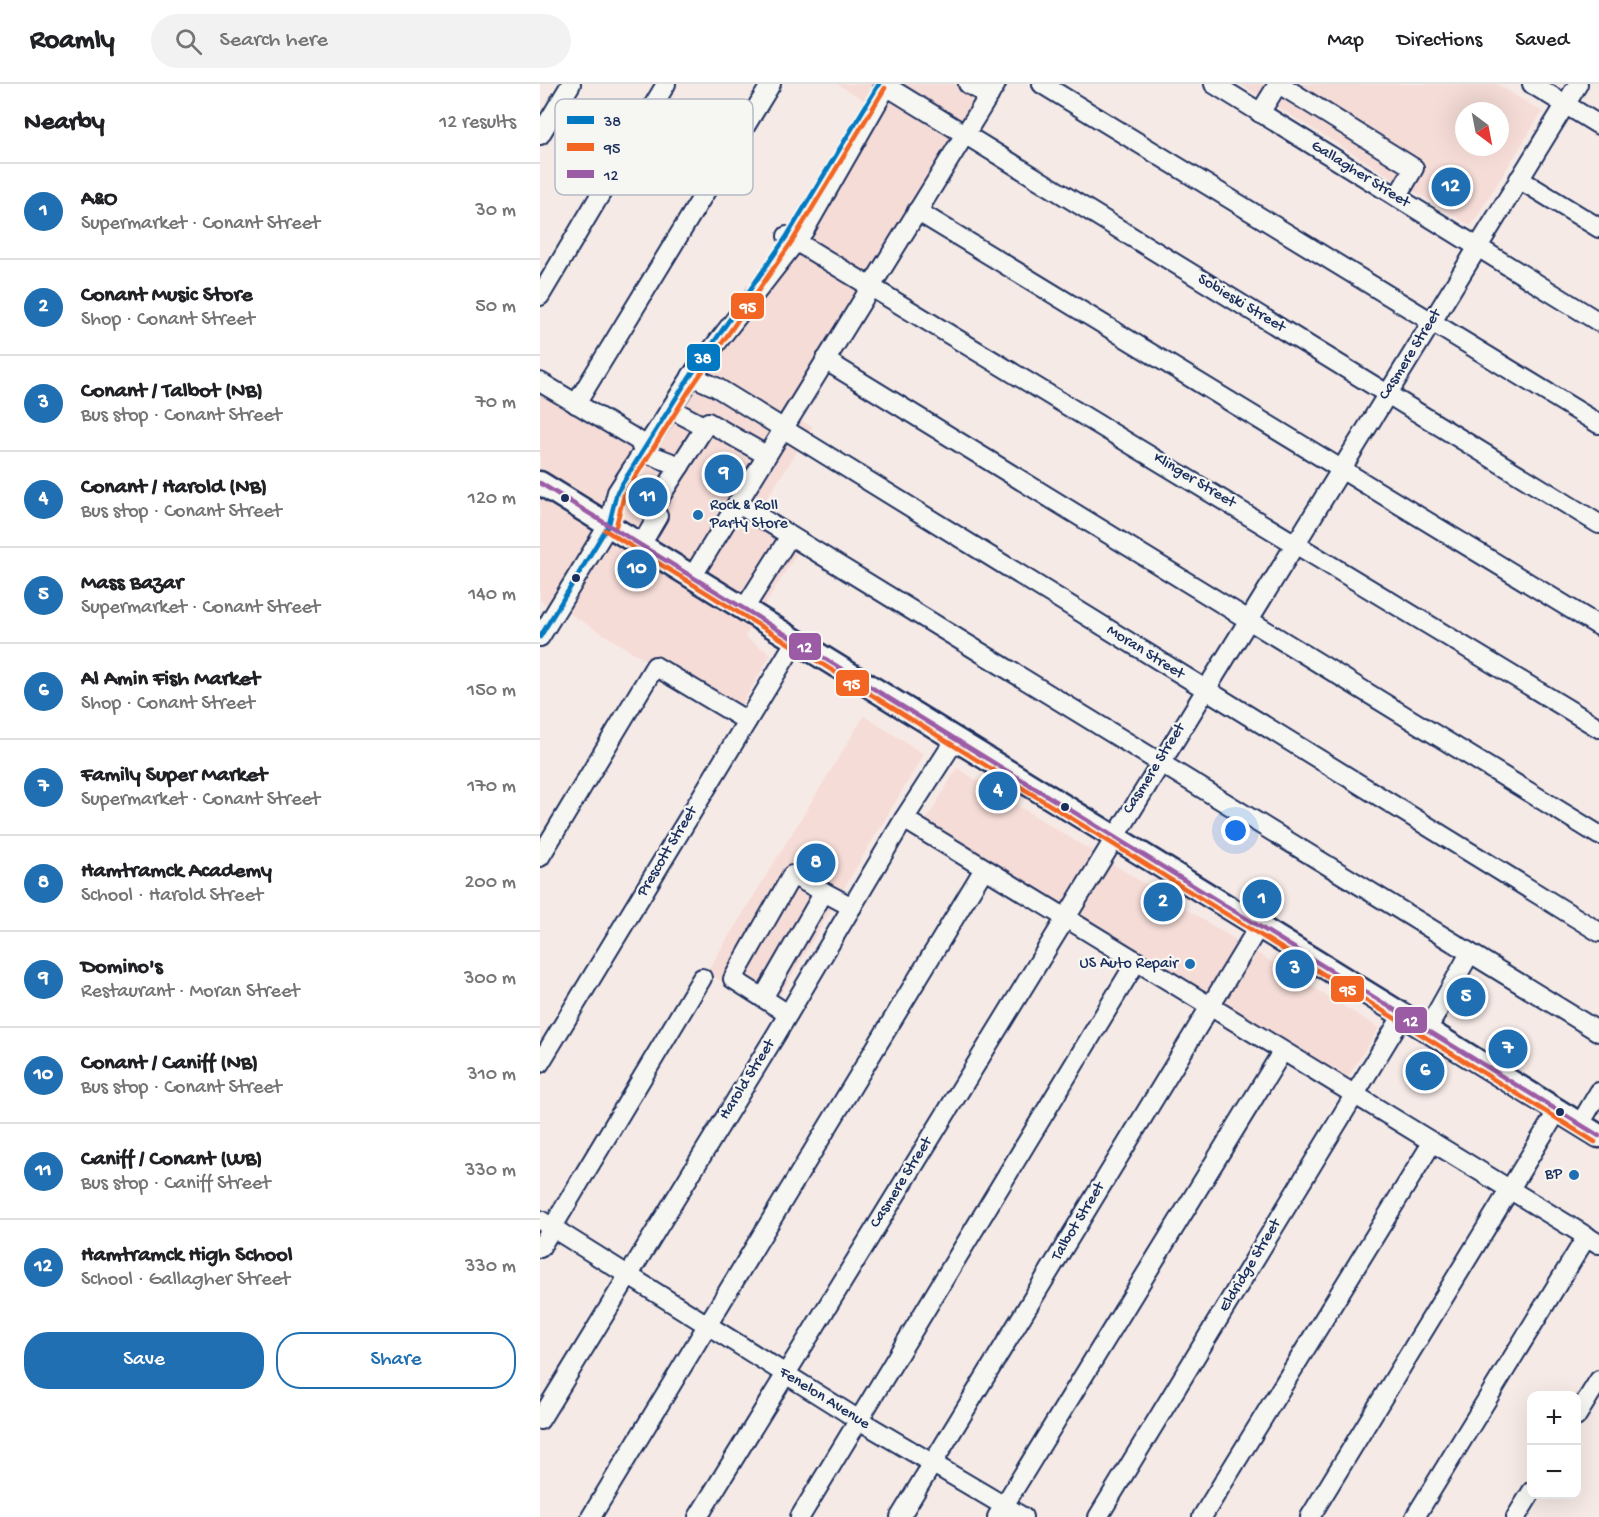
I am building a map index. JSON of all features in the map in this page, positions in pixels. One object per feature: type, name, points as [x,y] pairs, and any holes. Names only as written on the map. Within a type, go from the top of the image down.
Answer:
[{"type":"main road","points":[[540,483],[1590,1130]]},
{"type":"street","points":[[562,99],[571,84]]},
{"type":"street","points":[[657,99],[666,84]]},
{"type":"street","points":[[753,114],[771,84]]},
{"type":"street","points":[[692,577],[992,90],[968,84]]},
{"type":"street","points":[[1042,84],[1599,424]]},
{"type":"street","name":"Gallagher Street","points":[[1214,84],[1599,322]]},
{"type":"street","points":[[1260,113],[1278,84],[1414,168],[1397,197]]},
{"type":"street","points":[[1532,84],[1599,126]]},
{"type":"street","name":"Casmere Street","points":[[698,1517],[1159,762],[1578,84]]},
{"type":"street","points":[[540,637],[609,524],[616,492],[691,376],[788,236],[884,85]]},
{"type":"street","points":[[691,376],[804,231],[884,85]]},
{"type":"street","name":"Sobieski Street","points":[[884,85],[1599,524]]},
{"type":"street","points":[[540,135],[555,110]]},
{"type":"street","points":[[1519,179],[1599,228]]},
{"type":"street","points":[[540,296],[600,195]]},
{"type":"street","points":[[576,404],[703,195]]},
{"type":"street","points":[[917,211],[1599,626]]},
{"type":"street","name":"Klinger Street","points":[[788,236],[1296,542],[1599,728]]},
{"type":"street","points":[[825,360],[1599,835]]},
{"type":"street","name":"Moran Street","points":[[691,376],[716,387],[1599,932]]},
{"type":"street","points":[[540,382],[639,441],[643,452],[680,466]]},
{"type":"street","points":[[671,409],[705,427]]},
{"type":"street","points":[[642,544],[658,516],[651,512],[708,422],[766,455]]},
{"type":"street","points":[[737,503],[1599,1032]]},
{"type":"street","points":[[744,609],[790,536]]},
{"type":"street","name":"Prescott Street","points":[[540,1062],[795,642]]},
{"type":"street","points":[[540,857],[655,666],[747,721]]},
{"type":"street","name":"Harold Street","points":[[540,1420],[904,819],[955,740]]},
{"type":"street","points":[[904,819],[1593,1240],[1415,1517]]},
{"type":"street","points":[[591,1517],[984,869]]},
{"type":"street","points":[[788,1014],[733,979],[792,875],[852,907]]},
{"type":"street","points":[[763,998],[824,892]]},
{"type":"street","name":"Talbot Street","points":[[900,1517],[1259,926]]},
{"type":"street","points":[[1427,1030],[1470,953]]},
{"type":"street","points":[[800,1517],[1136,962]]},
{"type":"street","points":[[540,1248],[546,1224],[702,978]]},
{"type":"street","name":"Eldridge Street","points":[[1098,1517],[1403,1015]]},
{"type":"street","points":[[1000,1511],[1282,1052]]},
{"type":"street","points":[[1590,1130],[1599,1092]]},
{"type":"street","points":[[1310,1517],[1558,1110]]},
{"type":"street","points":[[1202,1517],[1432,1143]]},
{"type":"street","name":"Fenelon Avenue","points":[[546,1224],[627,1277],[932,1464],[1000,1511],[1023,1517]]},
{"type":"street","points":[[1581,1409],[1599,1380]]},
{"type":"street","points":[[1516,1517],[1527,1499]]},
{"type":"shaded area","points":[[837,84],[1003,84],[797,417],[813,427],[758,512],[806,539],[745,637],[771,654],[734,718],[559,607],[556,611],[540,600],[540,382],[639,441],[691,376],[876,107]]},
{"type":"shaded area","points":[[1240,84],[1497,84],[1542,112],[1471,226]]},
{"type":"shaded area","points":[[864,716],[924,754],[770,1012],[707,972]]},
{"type":"shaded area","points":[[957,768],[1379,1028],[1346,1080],[920,831]]},
{"type":"transit line","name":"38","points":[[540,637],[609,524],[617,492],[683,387],[787,236],[879,84]]},
{"type":"transit line","name":"95","points":[[616,526],[624,495],[689,391],[793,240],[885,88]]},
{"type":"transit line","name":"12","points":[[540,483],[1599,1136]]},
{"type":"transit line","name":"95","points":[[605,530],[1595,1142]]},
{"type":"place","name":"Hamtramck High School","points":[[1451,187]]},
{"type":"place","name":"Domino's","points":[[724,474]]},
{"type":"place","name":"Caniff / Conant (WB)","points":[[648,497]]},
{"type":"place","name":"Rock & Roll Party Store","points":[[698,515]]},
{"type":"place","name":"Conant / Caniff (NB)","points":[[637,569]]},
{"type":"place","name":"Conant / Harold (NB)","points":[[998,791]]},
{"type":"place","name":"Hamtramck Academy","points":[[816,863]]},
{"type":"place","name":"A&O","points":[[1262,899]]},
{"type":"place","name":"Conant Music Store","points":[[1163,902]]},
{"type":"place","name":"US Auto Repair","points":[[1190,964]]},
{"type":"place","name":"Conant / Talbot (NB)","points":[[1295,969]]},
{"type":"place","name":"Mass Bazar","points":[[1466,997]]},
{"type":"place","name":"Family Super Market","points":[[1508,1049]]},
{"type":"place","name":"Al Amin Fish Market","points":[[1425,1071]]},
{"type":"place","name":"BP","points":[[1574,1175]]}]
